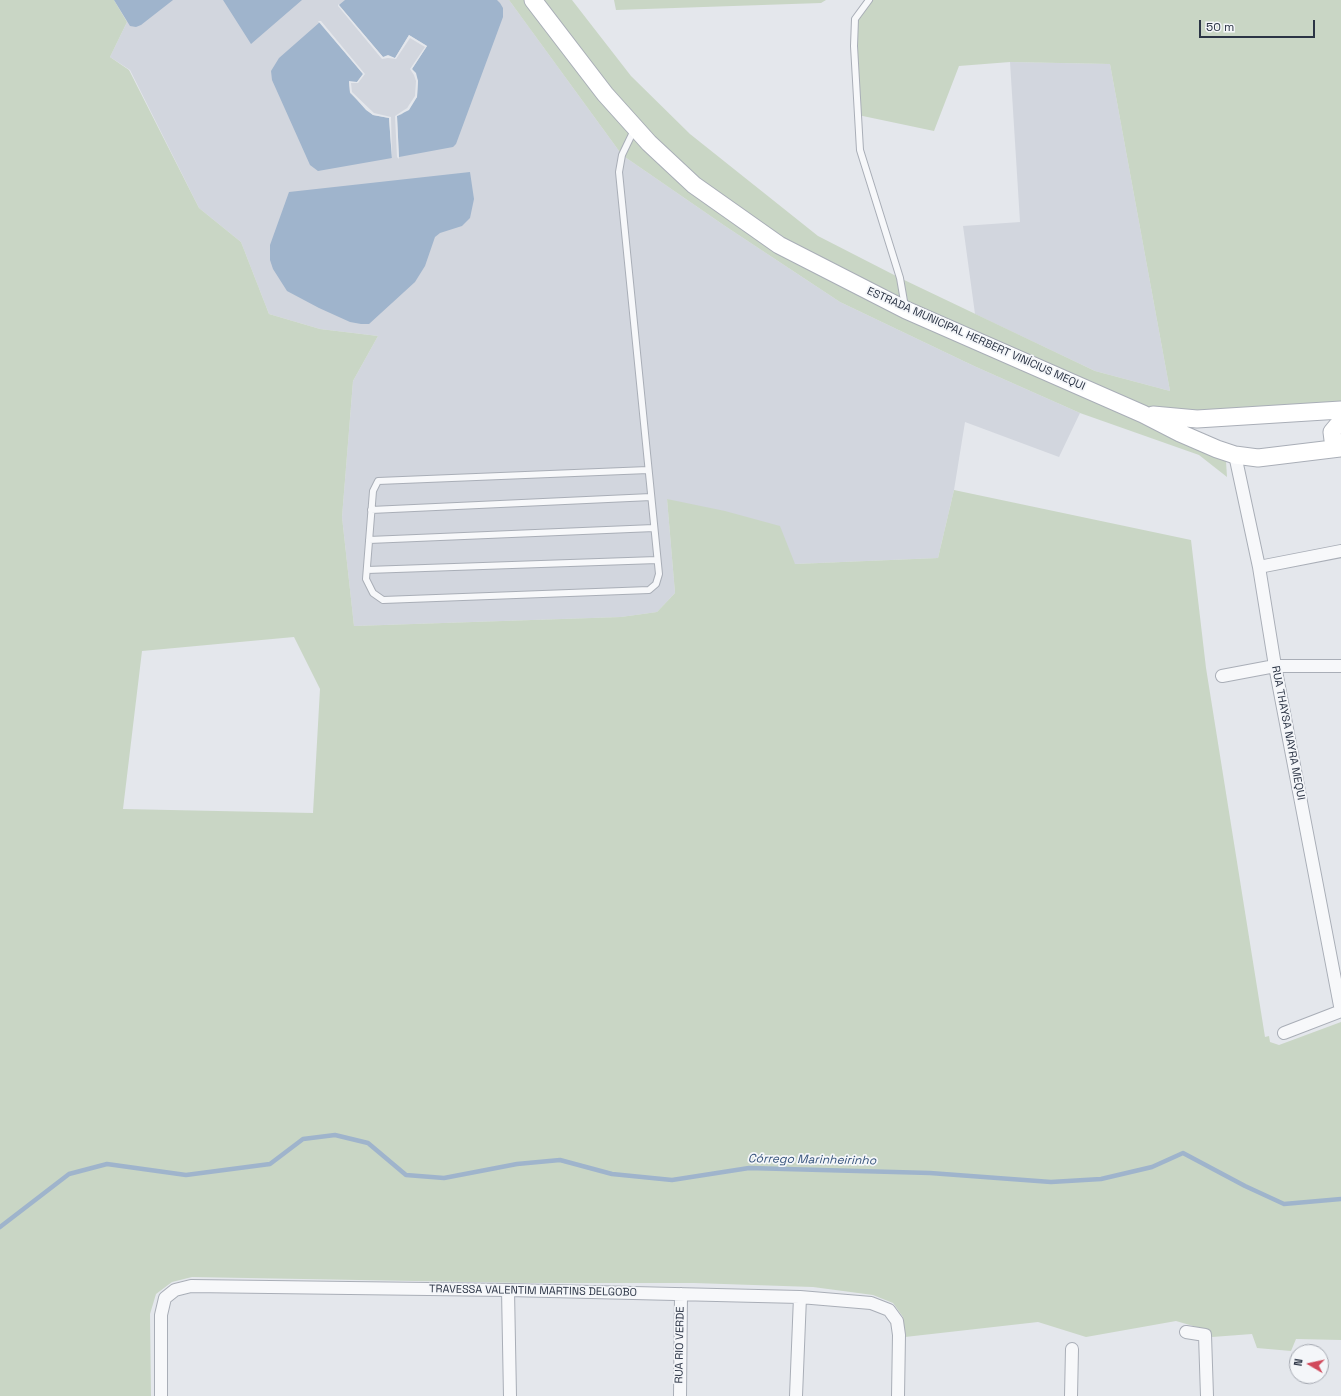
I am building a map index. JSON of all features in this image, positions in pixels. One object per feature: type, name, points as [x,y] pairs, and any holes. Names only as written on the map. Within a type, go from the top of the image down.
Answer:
[{"type":"main road","name":"ESTRADA MUNICIPAL HERBERT VINÍCIUS MEQUI","points":[[533,0],[605,94],[635,128],[694,185],[779,245],[906,310],[1143,414],[1180,433],[1235,455],[1258,458],[1337,448]]},
{"type":"main road","name":"ESTRADA MUNICIPAL HERBERT VINÍCIUS MEQUI","points":[[1143,414],[1197,419],[1341,410]]},
{"type":"main road","points":[[1337,448],[1332,432],[1341,424]]},
{"type":"street","name":"RUA THAYSA NAYRA MEQUI","points":[[1235,455],[1259,566],[1275,666],[1341,1011]]},
{"type":"street","points":[[1259,566],[1341,551]]},
{"type":"street","points":[[1222,676],[1275,666],[1341,666]]},
{"type":"street","points":[[1284,1032],[1341,1011]]},
{"type":"street","name":"TRAVESSA VALENTIM MARTINS DELGOBO","points":[[161,1396],[161,1315],[166,1298],[175,1290],[191,1286],[681,1294],[800,1297],[871,1303],[889,1310],[897,1321],[899,1335],[898,1396]]},
{"type":"street","points":[[508,1290],[510,1396]]},
{"type":"street","name":"RUA RIO VERDE","points":[[680,1396],[681,1294]]},
{"type":"street","points":[[796,1396],[800,1297]]},
{"type":"street","points":[[1186,1332],[1205,1335],[1207,1396]]},
{"type":"street","points":[[1071,1396],[1072,1349]]},
{"type":"lane","points":[[869,0],[855,19],[854,46],[860,150],[898,271],[906,310]]},
{"type":"lane","points":[[635,128],[622,155],[620,172],[659,574],[656,584],[649,590],[383,600],[373,593],[366,579],[373,491],[378,481],[648,470]]},
{"type":"lane","points":[[371,510],[651,496]]},
{"type":"lane","points":[[369,540],[654,528]]},
{"type":"lane","points":[[367,570],[657,560]]},
{"type":"shaded area","points":[[114,0],[509,0],[622,155],[725,226],[840,302],[974,366],[1080,413],[1059,457],[965,422],[954,490],[938,558],[795,564],[667,499],[675,593],[657,612],[621,617],[354,626],[342,517],[353,381],[378,336],[320,329],[269,314],[241,242],[199,208],[130,70],[110,57],[127,22]]},
{"type":"shaded area","points":[[1010,62],[1110,64],[1170,391],[1095,371],[975,314],[963,226],[1020,222]]},
{"type":"green space","points":[[0,0],[114,0],[127,22],[110,57],[129,70],[199,208],[241,242],[269,314],[320,329],[378,336],[353,381],[342,517],[354,626],[621,617],[657,612],[675,593],[667,499],[725,511],[780,526],[795,564],[938,558],[954,490],[1191,540],[1206,668],[1265,1037],[1269,1036],[1270,1042],[1279,1045],[1341,1022],[1341,1340],[1296,1339],[1294,1344],[1289,1344],[1289,1351],[1257,1348],[1252,1334],[1212,1337],[1207,1330],[1176,1321],[1086,1337],[1038,1322],[905,1337],[903,1317],[893,1303],[873,1295],[813,1287],[694,1283],[526,1283],[192,1277],[172,1282],[156,1294],[150,1314],[151,1396],[0,1396]],"holes":[[[294,637],[320,689],[313,813],[123,809],[142,651]]]},
{"type":"green space","points":[[509,0],[526,0],[726,216],[1226,461],[1227,477],[1199,455],[1080,413],[974,366],[840,302],[725,226],[622,155]]},
{"type":"green space","points":[[539,0],[572,0],[631,76],[690,134],[818,236],[900,278],[1095,371],[1170,391],[1110,64],[1010,62],[959,66],[934,131],[858,115],[855,19],[866,3],[872,0],[1341,0],[1341,407],[1196,414],[1142,407],[904,303],[781,240],[696,178],[637,123]]},
{"type":"green space","points":[[614,0],[826,0],[821,3],[616,10]]},
{"type":"water","points":[[114,0],[173,0],[141,25],[136,27],[130,26]]},
{"type":"water","points":[[223,0],[302,0],[251,44]]},
{"type":"water","points":[[345,0],[497,0],[500,3],[503,8],[503,17],[456,144],[453,147],[399,157],[397,116],[402,114],[417,97],[418,81],[412,69],[427,46],[409,35],[395,58],[383,57],[339,5]]},
{"type":"water","points":[[320,22],[363,74],[357,82],[349,82],[350,93],[373,115],[389,118],[392,158],[318,171],[310,165],[272,80],[271,71],[279,58]]},
{"type":"water","points":[[470,172],[474,199],[470,218],[462,226],[440,233],[435,237],[425,266],[415,282],[369,324],[350,322],[287,291],[273,269],[270,260],[270,245],[289,192]]},
{"type":"pier","points":[[338,4],[383,57],[388,55],[395,58],[409,35],[427,46],[412,69],[416,73],[418,81],[417,97],[409,110],[397,116],[399,159],[397,157],[395,116],[407,108],[415,96],[416,81],[410,69],[425,47],[410,38],[396,59],[382,59],[338,6]]},
{"type":"pier","points":[[318,21],[321,21],[365,74],[358,83],[351,83],[352,92],[374,113],[391,117],[392,160],[389,118],[373,115],[366,110],[350,92],[349,81],[357,82],[363,74]]},
{"type":"waterway","name":"Córrego Marinheirinho","points":[[0,1227],[69,1174],[107,1164],[186,1175],[270,1164],[303,1139],[335,1135],[368,1143],[406,1175],[444,1178],[517,1164],[560,1160],[612,1174],[672,1180],[749,1168],[930,1173],[1051,1182],[1101,1179],[1152,1167],[1183,1153],[1245,1186],[1284,1204],[1341,1199]]}]
